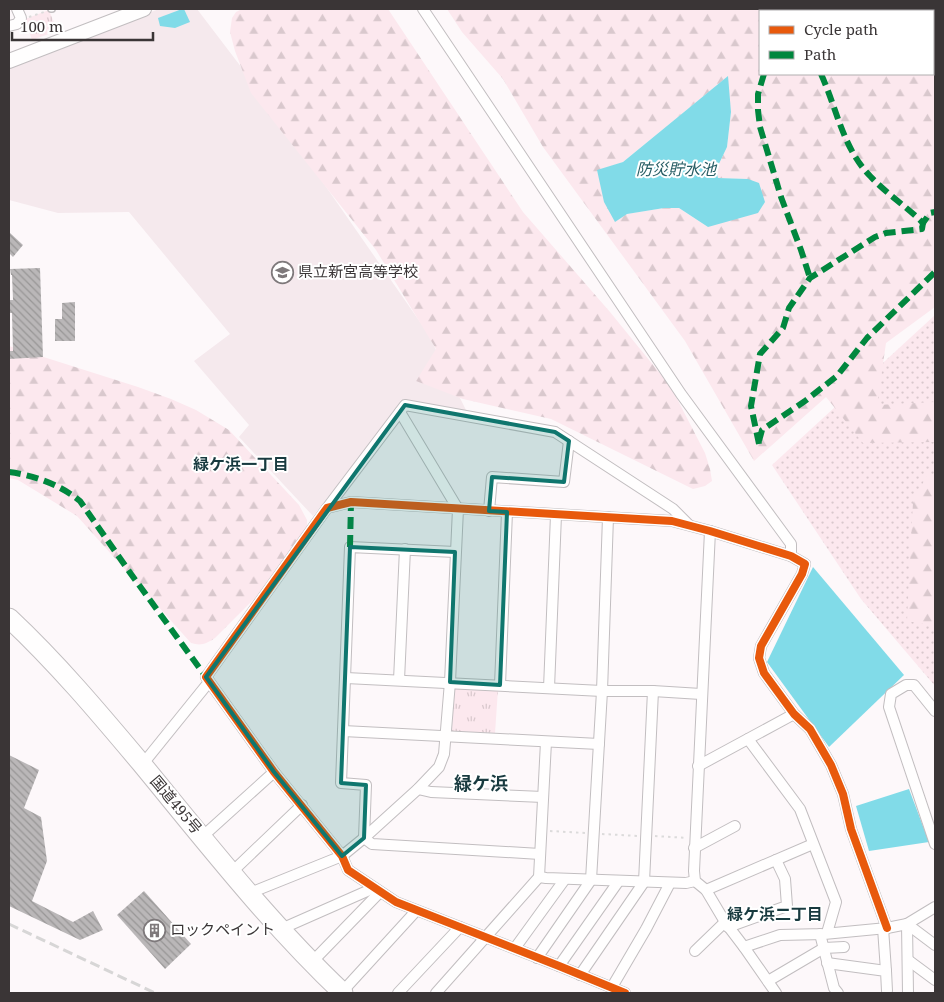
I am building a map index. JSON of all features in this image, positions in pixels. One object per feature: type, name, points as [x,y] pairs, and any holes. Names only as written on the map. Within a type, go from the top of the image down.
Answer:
[{"type":"highway","name":"国道495号","points":[[9,618],[37,644],[88,699],[281,929],[342,993]]},
{"type":"street","points":[[9,61],[144,9]]},
{"type":"street","points":[[424,9],[681,394],[791,544],[792,556]]},
{"type":"street","points":[[9,26],[17,24],[19,14]]},
{"type":"street","points":[[625,993],[515,948],[416,911],[396,902],[348,870],[342,856],[274,772],[206,677],[326,508],[405,405],[555,432],[674,509],[689,526]]},
{"type":"street","points":[[250,893],[342,856],[418,789],[439,767],[444,754],[447,736],[458,509],[400,412]]},
{"type":"street","points":[[489,511],[492,477],[564,482],[568,441]]},
{"type":"street","points":[[326,508],[351,502],[672,521],[792,556],[805,564],[802,574],[761,646],[759,658],[764,673],[794,714],[810,729],[831,765],[843,794],[851,829],[885,928],[887,990]]},
{"type":"street","points":[[500,686],[506,512]]},
{"type":"street","points":[[549,688],[556,514]]},
{"type":"street","points":[[537,958],[591,880],[602,691],[608,518]]},
{"type":"street","points":[[695,882],[701,694],[710,531]]},
{"type":"street","points":[[364,838],[366,785],[341,783],[350,547],[455,552]]},
{"type":"street","points":[[399,680],[405,549]]},
{"type":"street","points":[[346,678],[701,694]]},
{"type":"street","points":[[142,765],[210,682]]},
{"type":"street","points":[[935,711],[914,685],[906,685],[891,694],[890,707],[935,844]]},
{"type":"street","points":[[580,974],[644,882],[653,691]]},
{"type":"street","points":[[698,766],[794,714]]},
{"type":"street","points":[[343,731],[599,744]]},
{"type":"street","points":[[748,739],[800,809],[836,902],[823,934],[832,991]]},
{"type":"street","points":[[436,993],[539,877],[546,742]]},
{"type":"street","points":[[202,837],[274,772]]},
{"type":"street","points":[[418,789],[431,792],[543,797]]},
{"type":"street","points":[[232,872],[302,805]]},
{"type":"street","points":[[695,843],[735,826]]},
{"type":"street","points":[[364,838],[372,844],[540,854]]},
{"type":"street","points":[[706,890],[813,844]]},
{"type":"street","points":[[694,951],[726,925],[787,906],[785,879],[776,860]]},
{"type":"street","points":[[539,877],[618,882],[695,882],[706,890],[726,925],[776,993]]},
{"type":"street","points":[[515,948],[565,879]]},
{"type":"street","points":[[559,966],[618,882]]},
{"type":"street","points":[[612,987],[670,883]]},
{"type":"street","points":[[281,929],[377,890]]},
{"type":"street","points":[[312,962],[377,890]]},
{"type":"street","points":[[744,947],[780,935],[823,934],[907,924],[935,907]]},
{"type":"street","points":[[342,993],[416,911]]},
{"type":"street","points":[[907,924],[935,945]]},
{"type":"street","points":[[907,924],[908,993]]},
{"type":"street","points":[[398,993],[460,927]]},
{"type":"street","points":[[768,981],[824,948],[844,948]]},
{"type":"street","points":[[908,960],[935,980]]},
{"type":"street","points":[[827,963],[886,971]]},
{"type":"path","points":[[19,14],[23,20],[51,9]]},
{"type":"path","points":[[541,831],[646,836],[695,843]]},
{"type":"highlighted area","points":[[405,405],[555,432],[569,441],[564,482],[492,477],[489,511],[507,512],[500,685],[450,682],[455,552],[350,547],[341,783],[366,785],[364,838],[342,856],[274,772],[206,677]]},
{"type":"shaded area","name":"県立新宮高等学校","points":[[159,9],[197,9],[258,89],[427,332],[470,418],[404,401],[313,516],[239,437],[249,425],[194,361],[230,334],[129,212],[58,213],[9,200],[9,66]]},
{"type":"green space","points":[[242,9],[388,9],[523,212],[610,312],[671,387],[705,453],[712,481],[705,486],[693,489],[551,419],[463,399],[416,381],[436,349],[376,250],[251,93],[230,32],[232,18],[236,12]]},
{"type":"green space","points":[[447,9],[935,9],[935,307],[886,343],[877,405],[935,402],[935,442],[863,443],[826,397],[754,461],[685,341],[543,147],[503,79],[462,32]],"holes":[[[727,77],[731,112],[727,147],[716,170],[718,178],[748,179],[708,227],[679,208],[664,208],[626,214],[597,171],[623,162]]]},
{"type":"green space","points":[[49,10],[57,31],[32,40],[25,19]]},
{"type":"green space","points":[[935,315],[935,686],[861,599],[772,465]]},
{"type":"green space","points":[[9,346],[138,387],[196,410],[229,430],[299,505],[307,520],[307,528],[289,564],[215,638],[203,644],[191,643],[77,516],[18,480],[9,478]]},
{"type":"green space","points":[[927,475],[935,475],[935,626],[907,621],[913,502]]},
{"type":"green space","points":[[454,687],[498,689],[495,733],[452,731]]},
{"type":"water","points":[[184,9],[190,22],[175,28],[160,26],[158,18]]},
{"type":"water","name":"防災貯水池","points":[[728,76],[731,112],[727,147],[716,170],[718,178],[748,179],[759,183],[765,202],[758,213],[708,227],[679,208],[664,208],[627,214],[615,222],[604,202],[597,170],[623,162]]},
{"type":"water","points":[[813,567],[904,675],[829,747],[767,662]]},
{"type":"water","points":[[909,789],[929,842],[869,851],[856,806]]},
{"type":"building","points":[[9,232],[23,245],[13,257],[9,253]]},
{"type":"building","points":[[40,268],[43,357],[9,359],[9,351],[13,351],[12,313],[9,313],[9,300],[13,300],[10,269]]},
{"type":"building","points":[[75,302],[75,341],[55,341],[55,319],[62,319],[62,303]]},
{"type":"building","points":[[9,755],[39,770],[24,808],[41,817],[47,861],[32,901],[73,922],[93,911],[103,930],[80,940],[9,906]]},
{"type":"building","name":"ロックペイント","points":[[144,891],[191,944],[165,969],[117,915]]},
{"type":"railway","points":[[9,924],[155,993]]},
{"type":"marked path","points":[[764,75],[758,94],[760,127],[781,197],[810,278]]},
{"type":"marked path","points":[[821,75],[847,141],[861,166],[877,183],[923,223],[930,213],[935,212]]},
{"type":"marked path","points":[[759,444],[751,406],[760,354],[783,328],[789,308],[810,278],[875,237],[886,233],[922,229],[923,223]]},
{"type":"marked path","points":[[759,441],[762,430],[805,401],[837,376],[867,338],[935,272]]},
{"type":"marked path","points":[[9,472],[46,482],[64,490],[80,501],[206,677]]},
{"type":"marked path","points":[[350,547],[351,502]]},
{"type":"cycle path","points":[[625,993],[396,902],[348,870],[342,856],[274,772],[206,677],[327,508],[351,502],[672,521],[791,556],[805,564],[802,574],[761,646],[759,658],[764,673],[794,714],[810,729],[831,765],[843,794],[851,829],[887,928]]},
{"type":"place","name":"県立新宮高等学校","points":[[282,272]]},
{"type":"place","name":"ロックペイント","points":[[154,930]]},
{"type":"district","name":"緑ケ浜一丁目","points":[[241,464]]},
{"type":"district","name":"緑ケ浜","points":[[481,784]]},
{"type":"district","name":"緑ケ浜二丁目","points":[[775,914]]}]
